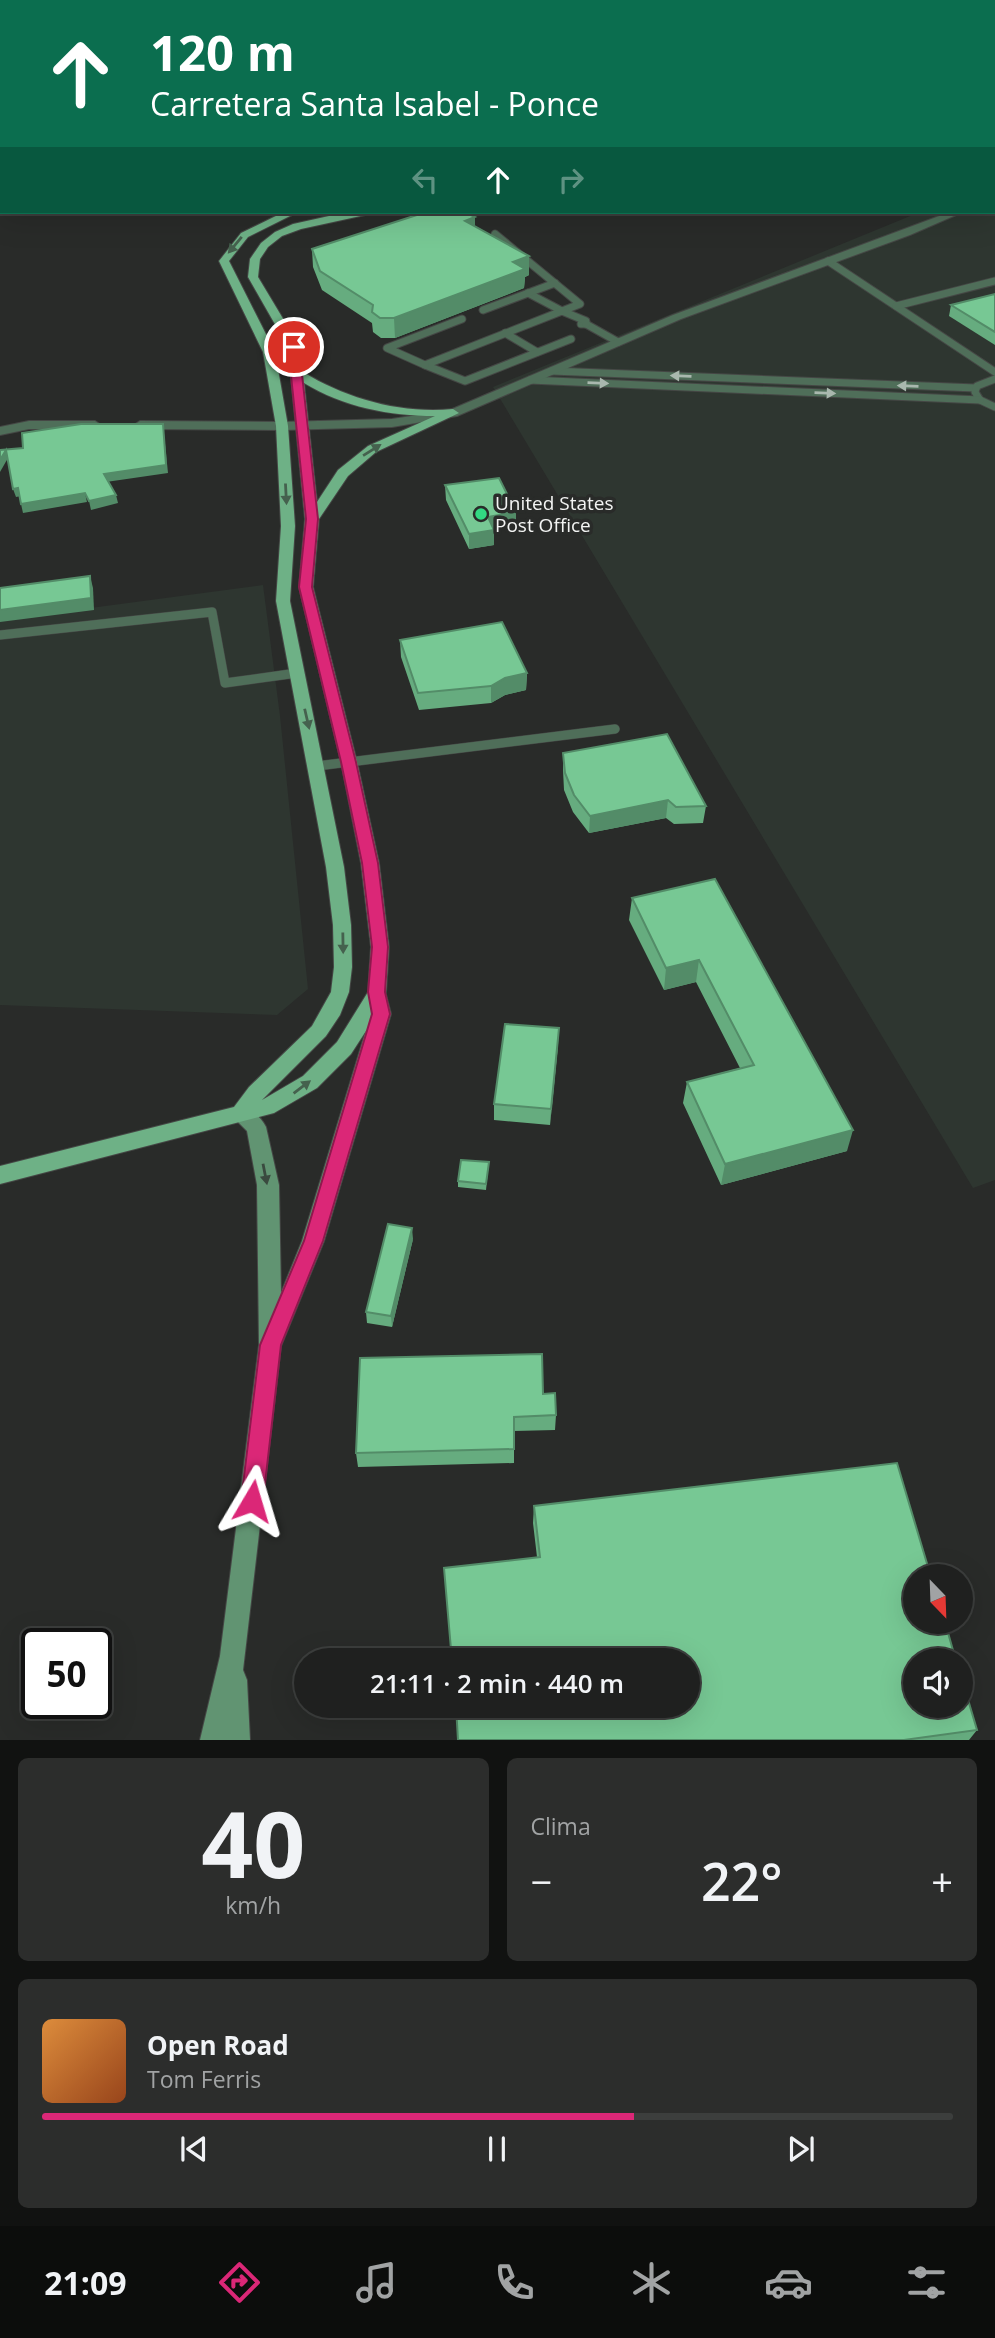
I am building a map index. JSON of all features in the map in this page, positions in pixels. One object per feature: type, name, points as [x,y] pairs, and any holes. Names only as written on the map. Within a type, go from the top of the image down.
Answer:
[{"type":"main road","points":[[240,1114],[256,1093],[319,1031],[340,992],[343,967],[342,925],[317,766],[283,601],[288,526],[282,426],[269,352],[224,261],[233,244],[251,228],[288,214]]},
{"type":"main road","points":[[270,1345],[313,1241],[381,1014],[377,992],[380,947],[370,863],[349,762],[306,587],[312,519],[294,347],[253,277],[252,264],[264,243],[282,233],[317,222],[362,214]]},
{"type":"main road","points":[[297,374],[323,391],[359,403],[409,413],[453,413]]},
{"type":"main road","points":[[312,519],[343,473],[372,449],[453,413]]},
{"type":"main road","points":[[0,1175],[267,1107],[293,1094],[324,1069],[360,1025],[377,992]]},
{"type":"main road","points":[[214,1740],[233,1656],[270,1345],[268,1185],[256,1127],[240,1114]]},
{"type":"main road","points":[[233,1656],[236,1740]]},
{"type":"street","points":[[0,431],[29,425],[282,426],[392,423],[453,413],[715,302],[953,214]]},
{"type":"lane","points":[[425,365],[505,333],[566,313],[580,304],[495,234]]},
{"type":"lane","points":[[828,261],[995,372]]},
{"type":"lane","points":[[896,306],[995,281]]},
{"type":"lane","points":[[483,310],[555,283]]},
{"type":"lane","points":[[528,293],[618,342]]},
{"type":"lane","points":[[462,319],[387,348],[465,381],[571,338]]},
{"type":"lane","points":[[505,333],[537,352]]},
{"type":"lane","points":[[552,371],[976,388],[984,381],[995,379]]},
{"type":"lane","points":[[705,388],[706,377]]},
{"type":"lane","points":[[530,380],[980,400],[995,407]]},
{"type":"lane","points":[[976,388],[975,393],[980,400]]},
{"type":"lane","points":[[0,635],[212,612],[225,683],[297,673]]},
{"type":"lane","points":[[317,766],[615,729]]},
{"type":"shaded area","points":[[915,214],[995,214],[995,1180],[973,1188],[493,387]]},
{"type":"shaded area","points":[[263,585],[280,716],[308,989],[277,1015],[0,1005],[0,620]]},
{"type":"building","points":[[420,214],[469,214],[475,217],[465,221],[529,256],[513,262],[525,269],[394,318],[380,318],[372,312],[373,305],[320,271],[312,249]]},
{"type":"building","points":[[995,294],[995,332],[951,305]]},
{"type":"building","points":[[81,424],[163,424],[166,465],[104,474],[116,495],[89,501],[85,493],[21,504],[18,488],[13,489],[6,450],[0,460],[0,450],[23,448],[22,433]]},
{"type":"building","name":"United States Post Office","points":[[499,478],[516,512],[488,517],[494,530],[469,534],[445,485]]},
{"type":"building","points":[[90,576],[91,598],[0,610],[0,588]]},
{"type":"building","points":[[502,622],[527,673],[505,678],[491,686],[418,693],[400,640]]},
{"type":"building","points":[[667,734],[706,806],[676,807],[668,800],[590,816],[574,795],[565,773],[563,753]]},
{"type":"building","points":[[715,879],[853,1130],[725,1164],[687,1082],[754,1065],[699,960],[666,968],[632,898]]},
{"type":"building","points":[[505,1024],[559,1028],[551,1109],[494,1104]]},
{"type":"building","points":[[461,1160],[489,1162],[486,1184],[458,1181]]},
{"type":"building","points":[[388,1224],[412,1228],[391,1316],[366,1312]]},
{"type":"building","points":[[542,1354],[543,1394],[555,1393],[556,1415],[514,1417],[514,1449],[356,1453],[360,1358]]},
{"type":"building","points":[[897,1463],[927,1564],[903,1564],[903,1634],[948,1634],[952,1648],[903,1648],[903,1718],[973,1716],[977,1730],[904,1740],[458,1740],[457,1718],[700,1718],[700,1648],[451,1648],[444,1568],[540,1557],[534,1506]]},
{"type":"place","name":"United States Post Office","points":[[481,514]]},
{"type":"route","points":[[252,1501],[270,1345],[313,1241],[381,1014],[377,992],[380,947],[370,863],[349,762],[306,587],[312,519],[294,347]]}]
